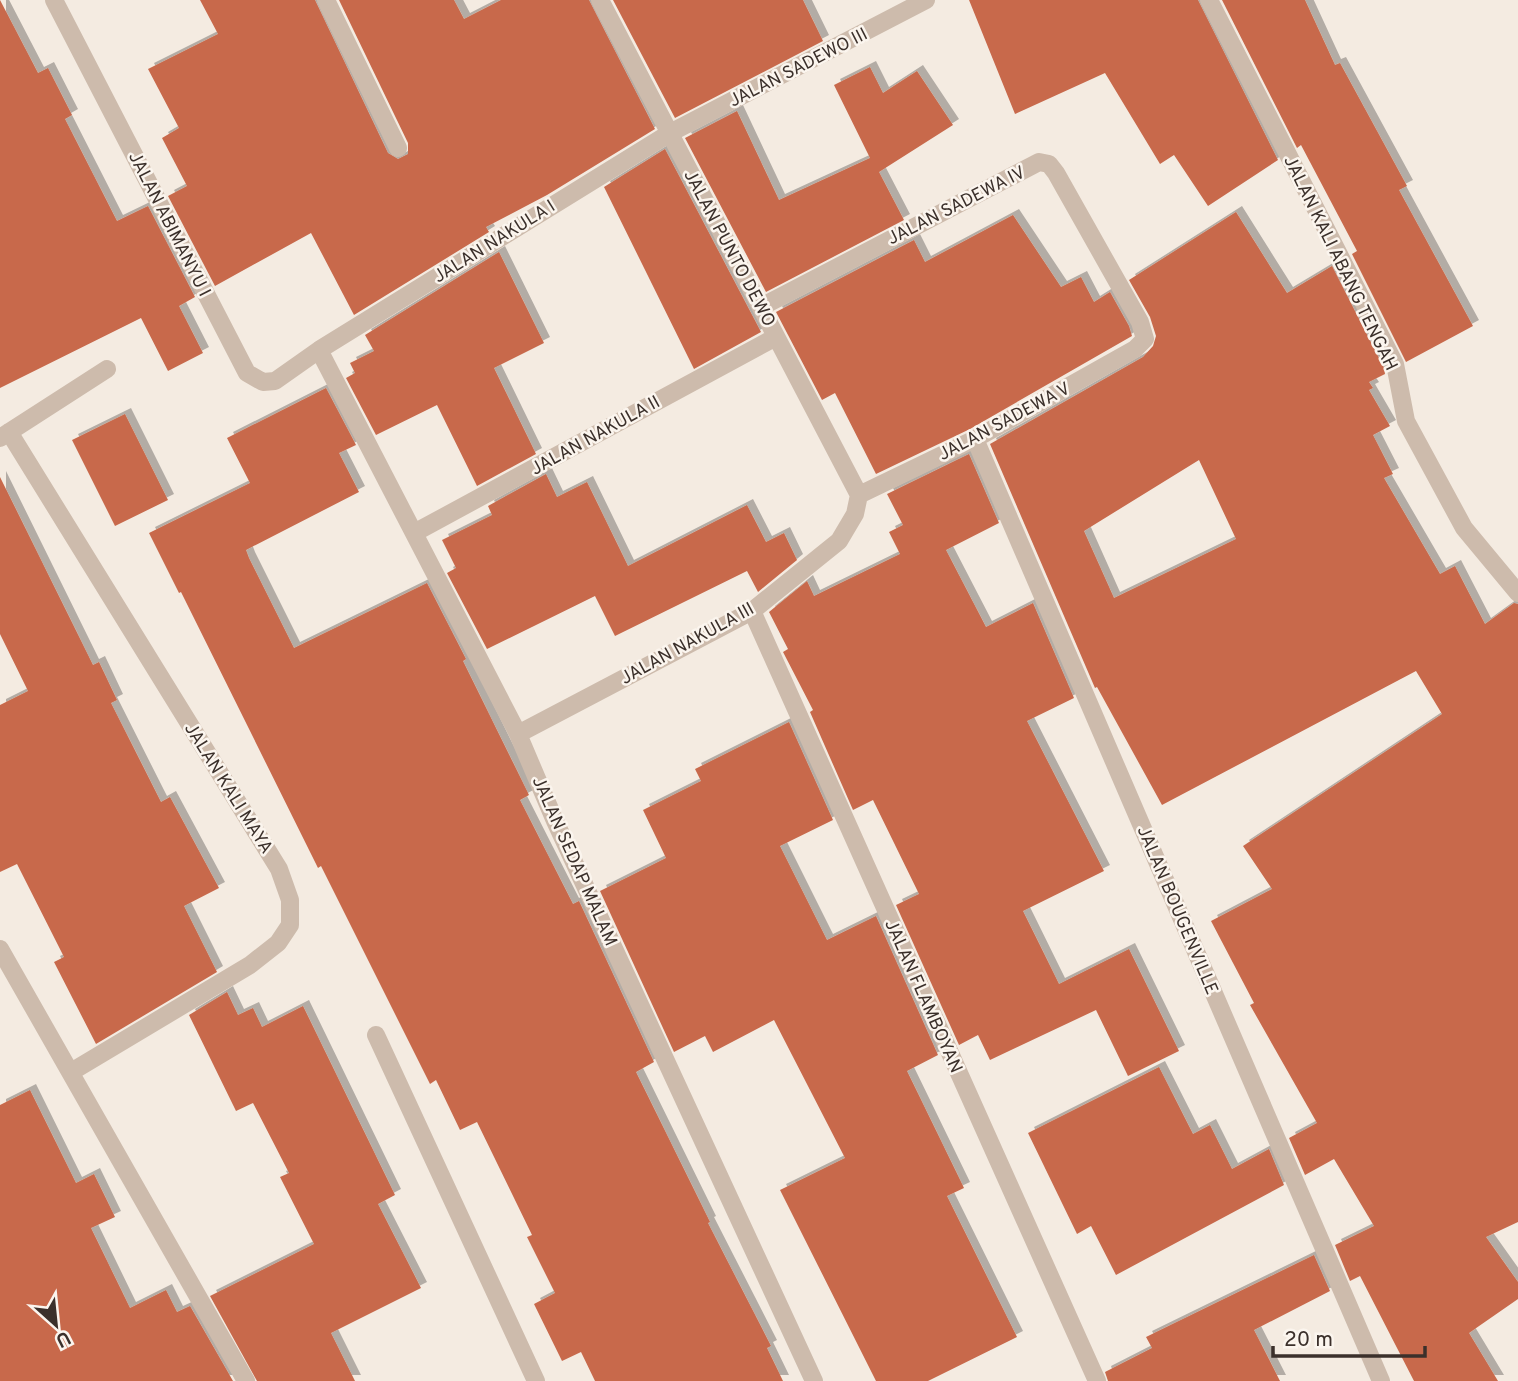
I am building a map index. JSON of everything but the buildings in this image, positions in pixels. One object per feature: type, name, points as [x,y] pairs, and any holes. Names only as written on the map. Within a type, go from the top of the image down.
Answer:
[{"type":"street","name":"JALAN ABIMANYU I","points":[[54,0],[247,373],[262,382],[275,382],[319,350]]},
{"type":"street","points":[[326,0],[398,148]]},
{"type":"street","name":"JALAN PUNTO DEWO","points":[[600,0],[859,495]]},
{"type":"street","name":"JALAN SADEWO III","points":[[670,133],[926,0]]},
{"type":"street","name":"JALAN KALI ABANG TENGAH","points":[[1209,0],[1395,364],[1406,421],[1464,528],[1518,593]]},
{"type":"street","name":"JALAN NAKULA I","points":[[319,350],[670,133]]},
{"type":"street","name":"JALAN SADEWA IV","points":[[761,307],[1039,162],[1049,164],[1056,173],[1140,322],[1145,340]]},
{"type":"street","name":"JALAN NAKULA II","points":[[414,533],[776,337]]},
{"type":"street","name":"JALAN SADEWA V","points":[[859,495],[975,439],[1135,349],[1145,340]]},
{"type":"street","name":"JALAN SEDAP MALAM","points":[[319,350],[517,734],[814,1381]]},
{"type":"street","points":[[4,435],[107,369]]},
{"type":"street","name":"JALAN KALI MAYA","points":[[4,435],[279,869],[290,900],[289,925],[278,943],[250,965],[71,1072]]},
{"type":"street","name":"JALAN BOUGENVILLE","points":[[975,439],[1381,1381]]},
{"type":"street","name":"JALAN NAKULA III","points":[[517,734],[752,611],[839,541],[855,514],[859,495]]},
{"type":"street","name":"JALAN FLAMBOYAN","points":[[752,611],[1097,1381]]},
{"type":"street","points":[[0,949],[246,1381]]},
{"type":"street","points":[[376,1035],[536,1381]]}]
